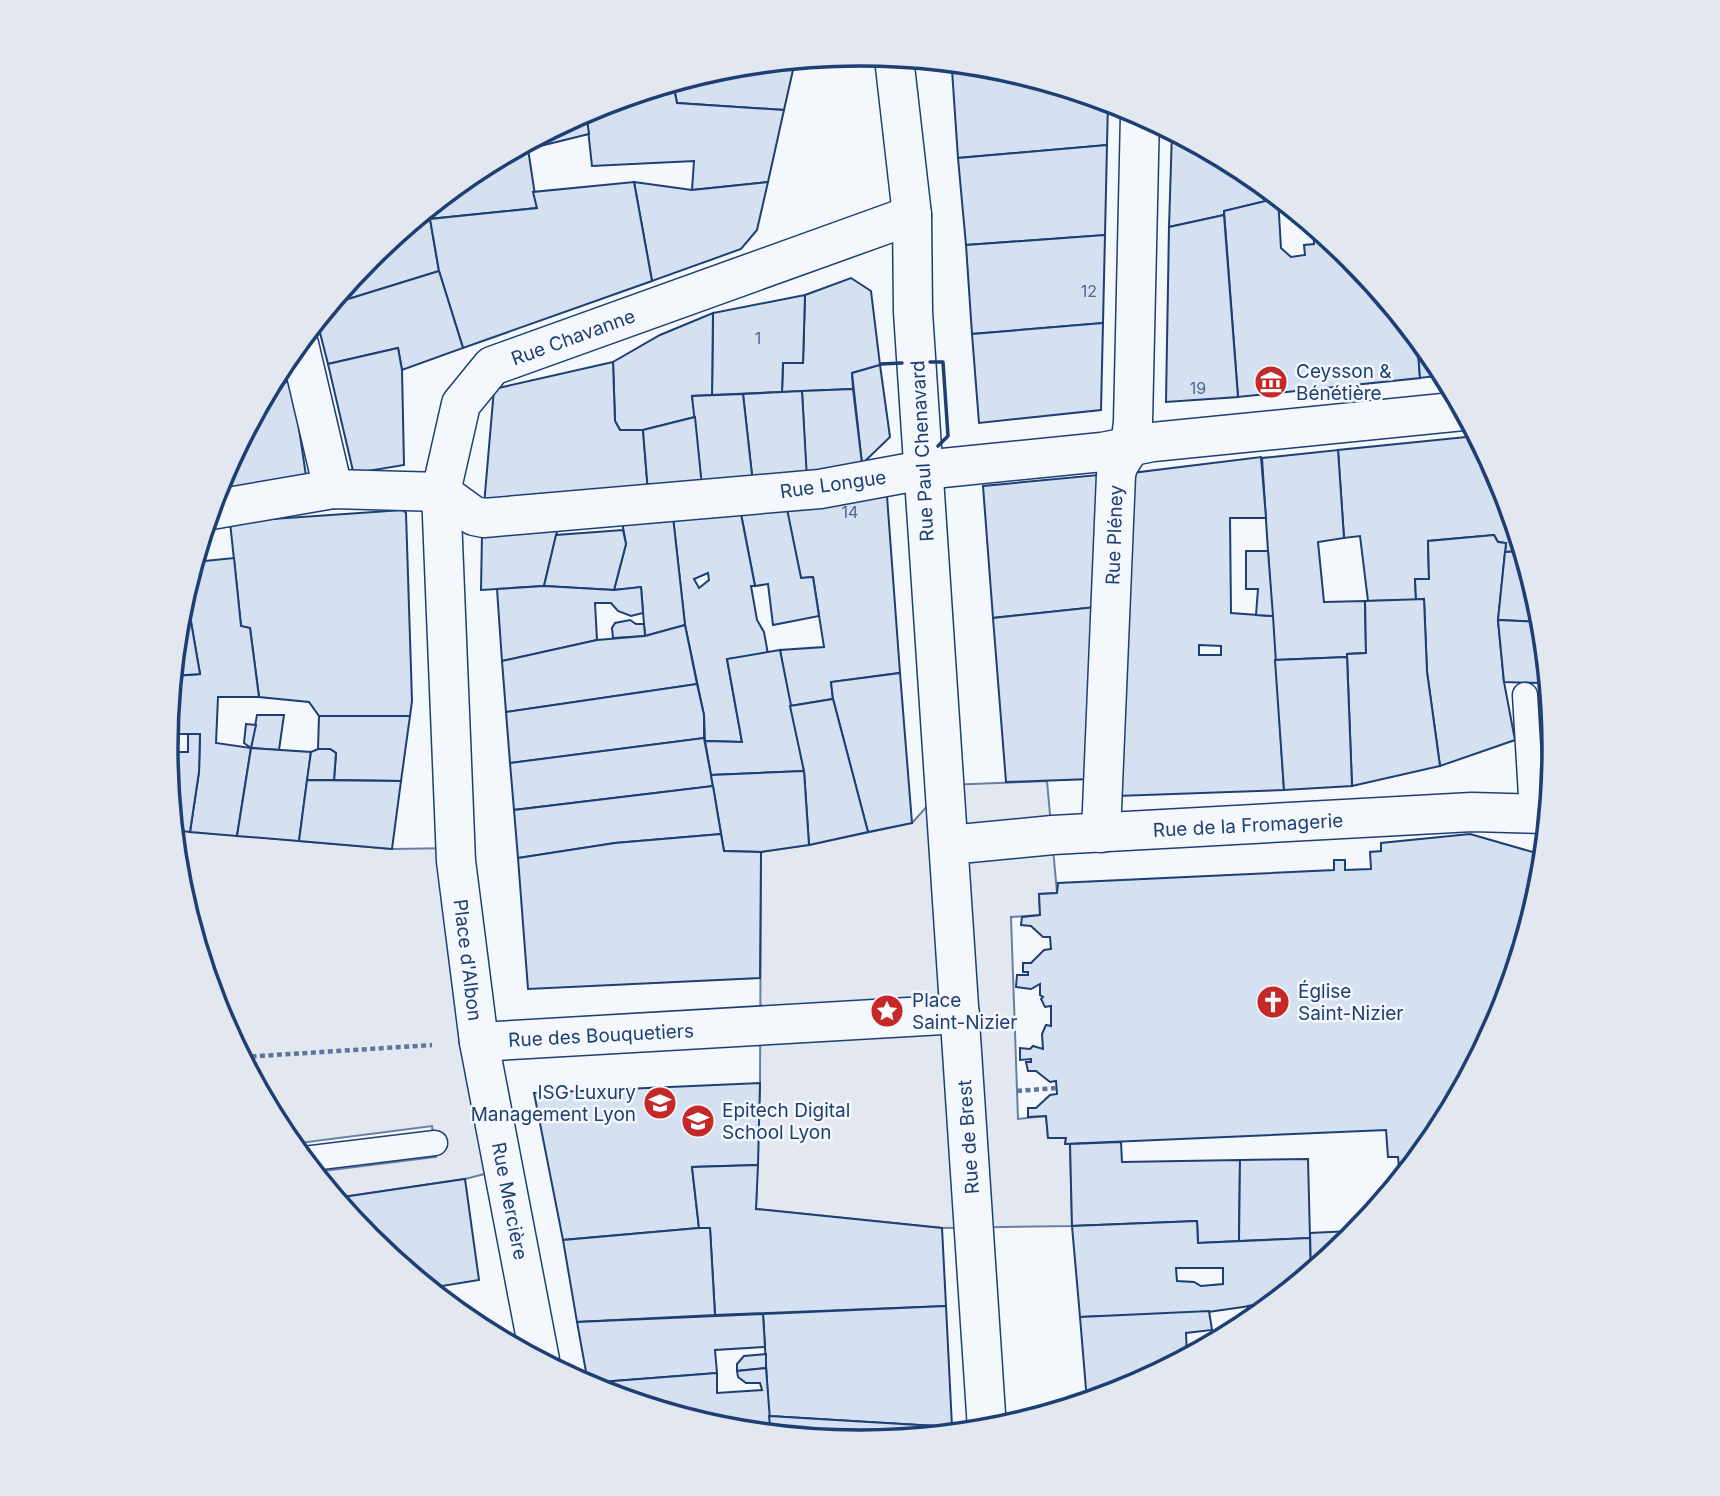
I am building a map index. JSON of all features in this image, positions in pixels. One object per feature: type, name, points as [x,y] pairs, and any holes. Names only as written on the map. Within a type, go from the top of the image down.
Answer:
[{"type":"street","name":"Rue Paul Chenavard","points":[[895,68],[912,215],[913,312],[949,845]]},
{"type":"street","name":"Rue Pléney","points":[[1101,833],[1116,475],[1118,466],[1130,447],[1133,422],[1140,127]]},
{"type":"street","name":"Rue Chavanne","points":[[457,878],[441,492],[461,404],[492,366],[912,215]]},
{"type":"street","points":[[302,357],[333,489]]},
{"type":"street","name":"Rue Longue","points":[[441,492],[474,516],[484,518],[820,489],[923,470],[1102,452],[1153,442],[1453,412]]},
{"type":"street","points":[[222,508],[333,489],[441,492]]},
{"type":"street","name":"Rue de la Fromagerie","points":[[949,845],[1013,838],[1472,812],[1538,814]]},
{"type":"street","name":"Rue de Brest","points":[[949,845],[986,1417]]},
{"type":"street","name":"Place d'Albon","points":[[457,878],[479,1042]]},
{"type":"street","name":"Rue des Bouquetiers","points":[[479,1042],[960,1014]]},
{"type":"street","name":"Rue Mercière","points":[[479,1042],[538,1348]]},
{"type":"lane","points":[[1525,695],[1539,805]]},
{"type":"lane","points":[[315,1158],[435,1143]]},
{"type":"path","points":[[253,1056],[479,1042]]},
{"type":"path","points":[[1017,1091],[1056,1088]]},
{"type":"shaded area","name":"Place Saint-Nizier","points":[[1047,781],[1057,893],[1039,894],[1040,915],[1011,917],[1018,1119],[1046,1116],[1048,1138],[1066,1138],[1065,1144],[1070,1144],[1072,1226],[942,1228],[756,1209],[760,1083],[761,852],[809,845],[912,823],[946,785]]},
{"type":"shaded area","points":[[183,831],[392,849],[455,848],[504,1169],[465,1179],[347,1196],[326,1171],[436,1157],[432,1126],[304,1142],[270,1089],[230,1009],[202,924]]},
{"type":"building","points":[[793,70],[784,110],[677,103],[675,93],[684,90]]},
{"type":"building","points":[[952,73],[1036,90],[1108,113],[1107,145],[958,158]]},
{"type":"building","points":[[675,93],[677,103],[784,110],[768,182],[692,190],[694,161],[592,166],[587,124]]},
{"type":"building","points":[[588,123],[589,134],[543,145]]},
{"type":"building","points":[[1172,143],[1239,181],[1266,201],[1224,211],[1224,215],[1169,227]]},
{"type":"building","points":[[1107,145],[1105,235],[966,245],[958,158]]},
{"type":"building","points":[[529,153],[537,208],[431,219],[481,181]]},
{"type":"building","points":[[634,182],[692,190],[768,182],[757,230],[741,249],[652,281]]},
{"type":"building","points":[[634,182],[652,281],[463,348],[439,271],[430,220],[537,208],[533,192]]},
{"type":"building","points":[[1266,201],[1275,207],[1279,210],[1281,248],[1291,257],[1305,255],[1304,245],[1314,244],[1314,240],[1342,266],[1401,333],[1418,357],[1420,378],[1238,397],[1224,211]]},
{"type":"building","points":[[1224,215],[1238,397],[1166,402],[1169,227]]},
{"type":"building","points":[[430,220],[439,271],[348,299],[378,266]]},
{"type":"building","points":[[1105,235],[1103,323],[972,334],[966,245]]},
{"type":"building","points":[[439,271],[463,348],[402,370],[398,348],[328,364],[320,332],[348,299]]},
{"type":"building","points":[[851,278],[871,291],[880,365],[852,373],[853,389],[782,392],[783,363],[803,363],[805,295]]},
{"type":"building","points":[[805,295],[803,363],[783,363],[782,392],[712,395],[713,313]]},
{"type":"building","points":[[713,313],[712,395],[692,396],[695,417],[643,430],[620,430],[615,421],[613,362],[660,335]]},
{"type":"building","points":[[1103,323],[1101,410],[979,423],[972,334]]},
{"type":"building","points":[[398,348],[402,370],[404,465],[356,473],[353,471],[328,364]]},
{"type":"building","points":[[1418,357],[1432,377],[1420,378]]},
{"type":"building","points":[[613,362],[615,421],[620,430],[643,430],[648,492],[484,505],[494,389]]},
{"type":"building","points":[[880,365],[890,437],[862,464],[852,373]]},
{"type":"building","points":[[292,381],[306,476],[229,489],[249,447],[285,382]]},
{"type":"building","points":[[853,389],[862,464],[806,473],[802,391]]},
{"type":"building","points":[[802,391],[807,479],[753,484],[743,394]]},
{"type":"building","points":[[743,394],[753,484],[702,487],[692,396]]},
{"type":"building","points":[[695,417],[702,487],[648,492],[643,430]]},
{"type":"building","points":[[1466,437],[1490,487],[1512,552],[1505,552],[1506,543],[1498,542],[1494,535],[1428,541],[1429,579],[1415,579],[1416,600],[1368,601],[1360,536],[1344,538],[1338,450]]},
{"type":"building","points":[[1338,450],[1344,538],[1318,542],[1324,602],[1365,601],[1366,653],[1347,654],[1347,657],[1275,660],[1262,458]]},
{"type":"building","points":[[1261,457],[1266,518],[1230,518],[1231,613],[1273,616],[1284,790],[1117,796],[1132,473]],"holes":[[[1199,645],[1221,646],[1221,655],[1199,655]]]},
{"type":"building","points":[[1098,475],[1096,607],[993,618],[983,486]]},
{"type":"building","points":[[887,496],[900,673],[831,682],[833,699],[790,706],[780,650],[824,647],[813,577],[801,578],[786,507]]},
{"type":"building","points":[[786,504],[801,578],[813,577],[819,616],[773,625],[768,584],[755,586],[740,509]]},
{"type":"building","points":[[740,509],[755,586],[751,586],[757,620],[764,632],[768,654],[727,659],[742,742],[705,741],[704,715],[685,625],[673,517]],"holes":[[[708,573],[709,580],[699,588],[694,579]]]},
{"type":"building","points":[[403,510],[406,513],[412,701],[410,716],[319,716],[309,702],[259,697],[250,628],[241,626],[230,522]]},
{"type":"building","points":[[673,517],[685,625],[645,636],[641,587],[614,590],[626,544],[622,522]]},
{"type":"building","points":[[558,528],[544,586],[481,590],[482,534]]},
{"type":"building","points":[[623,530],[626,544],[614,590],[544,586],[556,535]]},
{"type":"building","points":[[1494,535],[1498,542],[1506,543],[1498,620],[1504,682],[1515,740],[1440,766],[1427,672],[1424,599],[1416,600],[1415,579],[1429,579],[1428,541]]},
{"type":"building","points":[[1246,551],[1268,551],[1273,616],[1256,615],[1258,589],[1246,589]]},
{"type":"building","points":[[1505,552],[1512,552],[1529,621],[1498,620]]},
{"type":"building","points":[[234,558],[241,626],[250,628],[259,697],[218,697],[216,743],[251,748],[237,836],[190,832],[199,772],[200,734],[179,734],[183,675],[200,674],[191,621],[205,561]]},
{"type":"building","points":[[544,586],[614,590],[641,587],[643,613],[631,616],[618,611],[611,603],[595,603],[597,640],[502,661],[497,589]]},
{"type":"building","points":[[1424,599],[1427,672],[1440,766],[1352,786],[1347,654],[1366,653],[1365,601]]},
{"type":"building","points":[[1096,607],[1091,779],[1006,782],[993,618]]},
{"type":"building","points":[[630,620],[636,624],[644,624],[645,636],[613,638],[612,628],[615,623]]},
{"type":"building","points":[[1498,620],[1529,621],[1538,683],[1504,682]]},
{"type":"building","points":[[191,621],[200,674],[183,675]]},
{"type":"building","points":[[685,625],[697,684],[506,712],[502,661],[597,640],[645,636]]},
{"type":"building","points":[[780,650],[804,771],[711,775],[705,741],[742,742],[727,659]]},
{"type":"building","points":[[1347,657],[1352,786],[1284,790],[1275,660]]},
{"type":"building","points":[[900,673],[912,823],[868,832],[833,699],[831,682]]},
{"type":"building","points":[[697,684],[704,715],[704,738],[510,763],[506,712]]},
{"type":"building","points":[[1539,691],[1542,748],[1541,765],[1538,765]]},
{"type":"building","points":[[833,699],[868,832],[809,845],[804,771],[790,706]]},
{"type":"building","points":[[257,715],[284,715],[279,750],[251,748]]},
{"type":"building","points":[[319,716],[410,716],[401,781],[334,780],[336,753],[330,749],[318,749]]},
{"type":"building","points":[[246,724],[256,725],[251,748],[244,743]]},
{"type":"building","points":[[188,734],[200,734],[199,772],[190,832],[183,831],[178,752],[188,752]]},
{"type":"building","points":[[704,738],[713,786],[514,810],[510,763]]},
{"type":"building","points":[[251,748],[311,752],[299,841],[237,836]]},
{"type":"building","points":[[330,749],[336,753],[334,780],[307,780],[311,752]]},
{"type":"building","points":[[804,771],[809,845],[761,852],[724,851],[711,775]]},
{"type":"building","points":[[307,780],[401,781],[392,849],[299,841]]},
{"type":"building","points":[[713,786],[721,834],[615,843],[518,858],[514,810]]},
{"type":"building","points":[[721,834],[724,851],[761,852],[760,978],[528,989],[518,858],[615,843]]},
{"type":"building","name":"Église Saint-Nizier","points":[[1470,834],[1533,852],[1518,924],[1490,1009],[1450,1089],[1399,1166],[1398,1157],[1388,1157],[1386,1130],[1065,1144],[1066,1138],[1048,1138],[1046,1116],[1028,1117],[1028,1108],[1036,1108],[1050,1095],[1057,1094],[1056,1081],[1050,1082],[1036,1071],[1028,1071],[1026,1062],[1031,1062],[1031,1059],[1020,1060],[1020,1048],[1030,1049],[1033,1046],[1043,1049],[1042,1034],[1046,1025],[1051,1026],[1051,1006],[1045,1007],[1041,999],[1043,997],[1040,995],[1040,984],[1031,989],[1016,987],[1017,975],[1028,975],[1028,972],[1023,972],[1023,963],[1031,963],[1044,950],[1051,949],[1050,937],[1043,937],[1031,926],[1021,925],[1022,917],[1040,915],[1039,894],[1057,893],[1058,883],[1334,870],[1334,860],[1345,860],[1345,870],[1371,869],[1370,852],[1381,851],[1381,843]]},
{"type":"building","points":[[760,1083],[758,1165],[692,1167],[699,1228],[563,1240],[534,1093]]},
{"type":"building","points":[[1121,1142],[1122,1162],[1240,1160],[1239,1241],[1198,1243],[1197,1221],[1072,1226],[1070,1144]]},
{"type":"building","points":[[1308,1159],[1310,1238],[1239,1241],[1240,1160]]},
{"type":"building","points":[[758,1165],[756,1209],[942,1228],[946,1306],[715,1315],[710,1228],[699,1228],[692,1167]]},
{"type":"building","points":[[465,1179],[479,1280],[442,1286],[378,1230],[347,1196]]},
{"type":"building","points":[[1197,1221],[1198,1243],[1310,1238],[1311,1259],[1252,1306],[1201,1313],[1080,1317],[1072,1226]],"holes":[[[1176,1268],[1223,1268],[1223,1284],[1201,1286],[1194,1282],[1177,1281]]]},
{"type":"building","points":[[710,1228],[715,1315],[577,1322],[563,1240]]},
{"type":"building","points":[[1340,1232],[1311,1258],[1310,1233]]},
{"type":"building","points":[[946,1306],[952,1423],[930,1426],[769,1416],[763,1314]]},
{"type":"building","points":[[1209,1311],[1212,1330],[1186,1333],[1187,1346],[1121,1378],[1086,1390],[1080,1317]]},
{"type":"building","points":[[763,1314],[765,1347],[715,1350],[717,1373],[609,1381],[586,1372],[577,1322]]},
{"type":"building","points":[[766,1354],[766,1368],[737,1371],[737,1364],[744,1356]]},
{"type":"building","points":[[766,1368],[770,1424],[684,1406],[609,1381],[717,1373],[717,1393],[762,1390],[760,1383],[746,1383],[738,1377],[737,1371]]},
{"type":"building","points":[[769,1416],[930,1426],[860,1430],[770,1424]]},
{"type":"wall","points":[[930,362],[943,362],[948,436],[938,446]]},
{"type":"wall","points":[[881,364],[902,363]]},
{"type":"place","name":"Ceysson & Bénétière","points":[[1271,382]]},
{"type":"place","name":"Église Saint-Nizier","points":[[1273,1002]]},
{"type":"place","name":"Place Saint-Nizier","points":[[887,1011]]},
{"type":"place","name":"ISG Luxury Management Lyon","points":[[660,1103]]},
{"type":"place","name":"Epitech Digital School Lyon","points":[[698,1121]]}]
